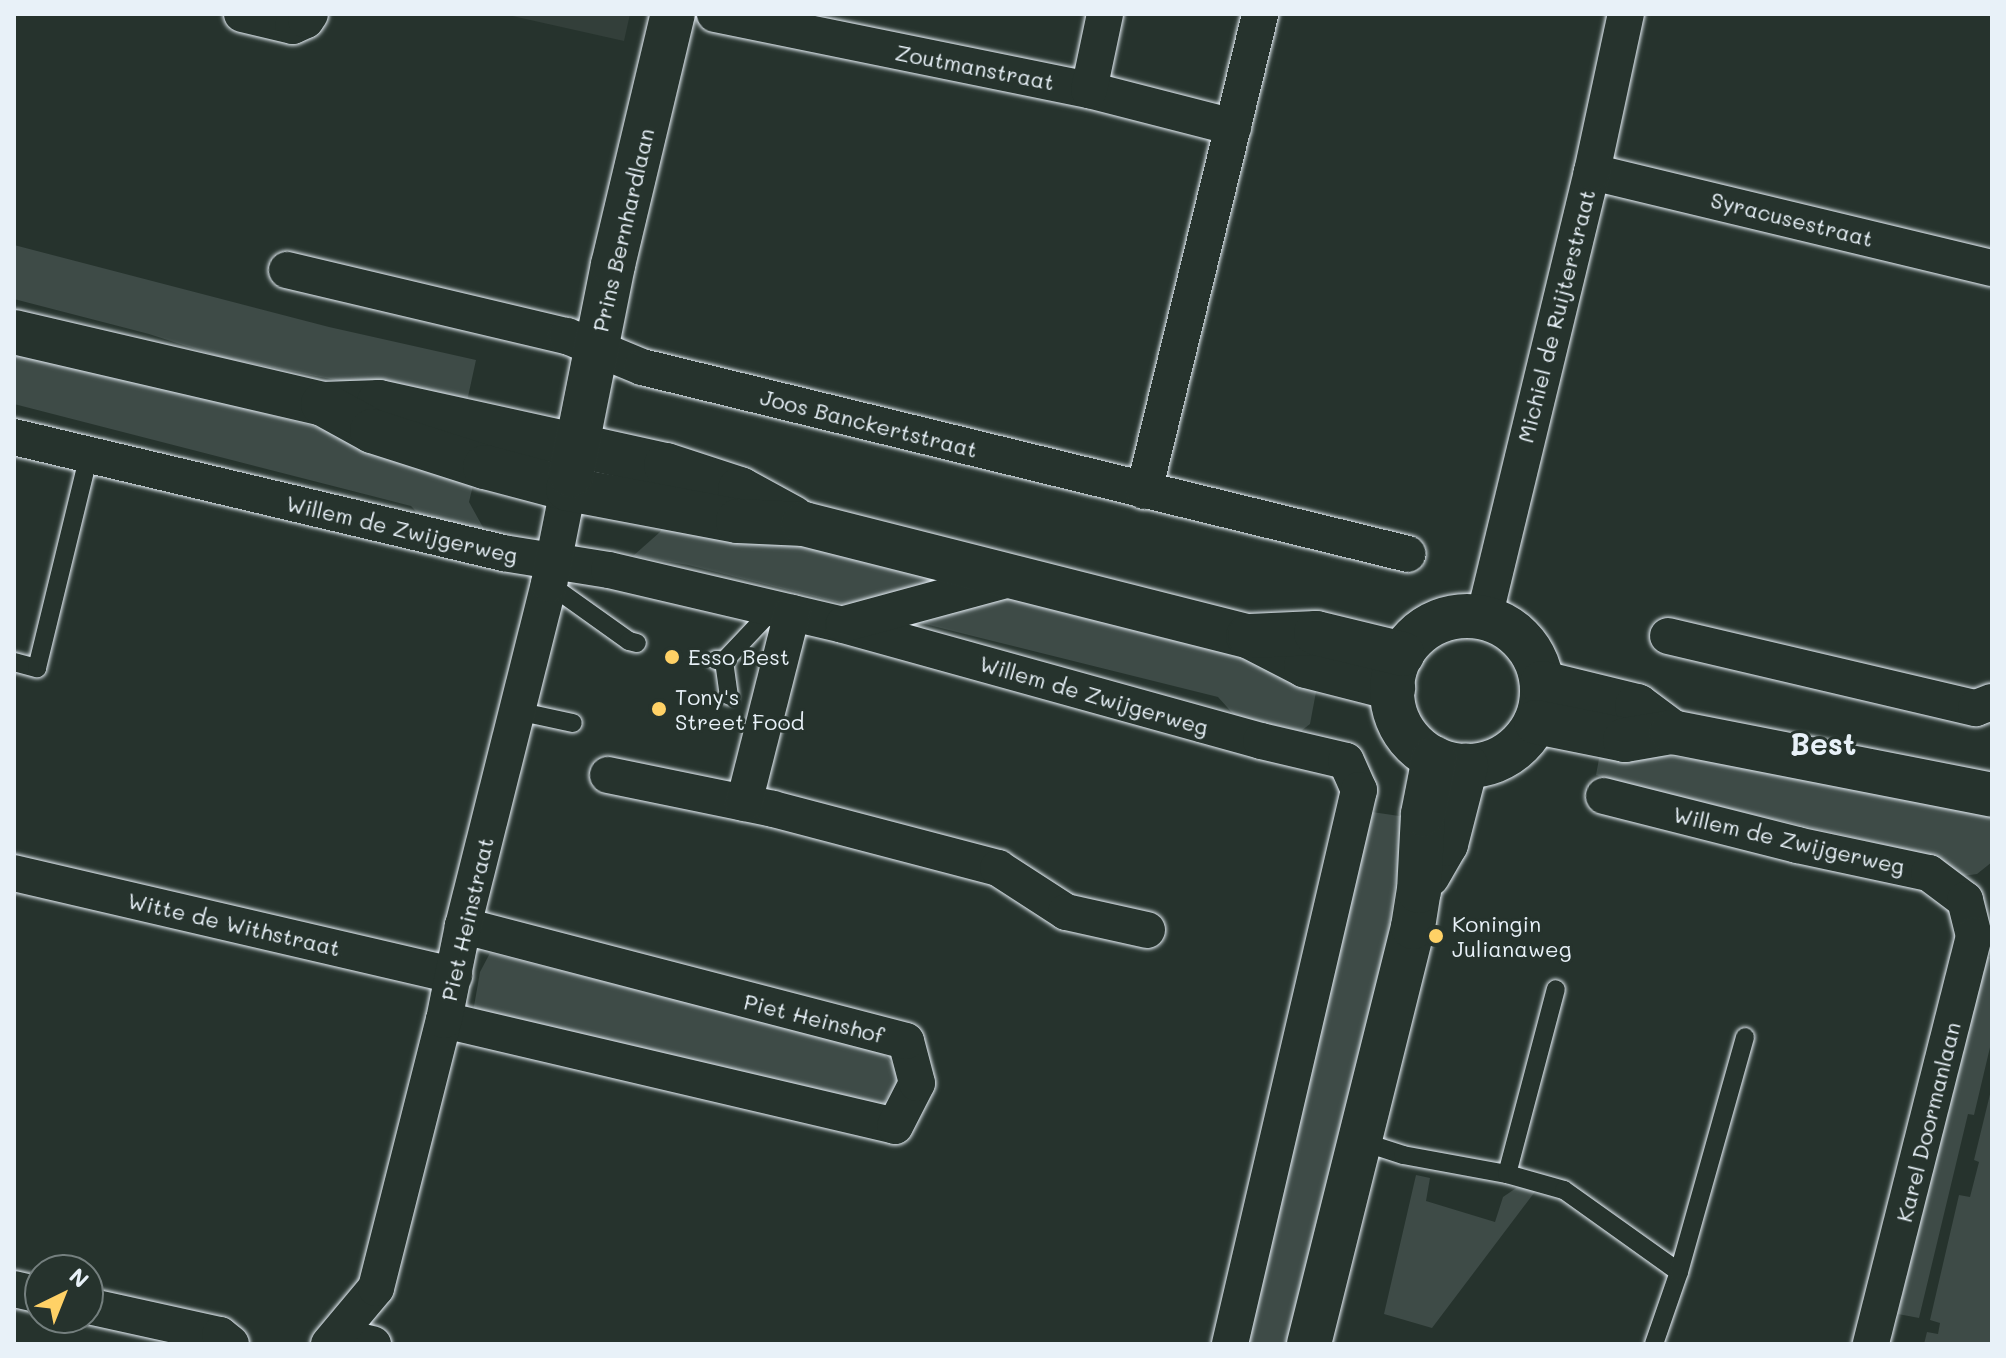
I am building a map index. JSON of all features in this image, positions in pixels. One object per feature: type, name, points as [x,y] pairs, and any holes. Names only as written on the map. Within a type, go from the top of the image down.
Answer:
[{"type":"main road","name":"Prins Bernhardlaan","points":[[568,489],[596,348],[673,14]]},
{"type":"main road","name":"Willem de Zwijgerweg","points":[[14,332],[323,404],[379,402],[666,465],[740,489],[804,524]]},
{"type":"main road","name":"Willem de Zwijgerweg","points":[[323,404],[372,431],[485,467],[568,489],[738,521],[804,524],[1248,636],[1316,633],[1398,671]]},
{"type":"main road","points":[[1467,616],[1484,618],[1507,629],[1527,646],[1539,702],[1519,746],[1507,755],[1482,765],[1450,762],[1404,731],[1395,713],[1398,671],[1414,639],[1436,623],[1467,616]]},
{"type":"main road","points":[[1539,702],[1625,740],[1672,732],[1992,795]]},
{"type":"main road","points":[[1309,1344],[1419,891],[1446,844],[1450,762]]},
{"type":"street","points":[[242,14],[301,20]]},
{"type":"street","name":"Zoutmanstraat","points":[[715,14],[1089,90],[1233,127]]},
{"type":"street","points":[[1089,90],[1105,14]]},
{"type":"street","points":[[1144,491],[1260,14]]},
{"type":"street","name":"Michiel de Ruijterstraat","points":[[1484,618],[1592,172],[1626,14]]},
{"type":"street","name":"Syracusestraat","points":[[1592,172],[1992,268]]},
{"type":"street","points":[[287,270],[567,336],[596,348]]},
{"type":"street","name":"Joos Banckertstraat","points":[[596,348],[642,367],[1408,554]]},
{"type":"street","name":"Willem de Zwijgerweg","points":[[14,437],[551,574],[609,570],[843,625],[1261,741],[1346,761],[1359,790],[1230,1344]]},
{"type":"street","name":"Piet Heinstraat","points":[[333,1340],[376,1288],[444,1020],[463,926],[551,574],[568,489]]},
{"type":"street","name":"Willem de Zwijgerweg","points":[[843,625],[1013,578]]},
{"type":"street","points":[[744,803],[782,611]]},
{"type":"street","points":[[1668,636],[1976,708],[1992,702]]},
{"type":"street","points":[[608,775],[744,803],[998,868],[1066,912],[1147,930]]},
{"type":"street","name":"Willem de Zwijgerweg","points":[[1604,796],[1797,845],[1929,873],[1965,900]]},
{"type":"street","name":"Witte de Withstraat","points":[[14,873],[454,975]]},
{"type":"street","name":"Karel Doormanlaan","points":[[1871,1344],[1974,936],[1965,900]]},
{"type":"street","name":"Piet Heinshof","points":[[444,1020],[895,1126],[917,1083],[906,1041],[463,926]]},
{"type":"street","points":[[104,1310],[220,1335],[231,1344]]},
{"type":"street","points":[[333,1340],[373,1344]]},
{"type":"lane","points":[[14,662],[37,668],[89,455]]},
{"type":"lane","points":[[551,574],[629,641],[637,643]]},
{"type":"lane","points":[[729,696],[720,660],[782,611]]},
{"type":"lane","points":[[517,711],[573,723]]},
{"type":"lane","points":[[1507,1174],[1556,989]]},
{"type":"lane","points":[[1654,1344],[1679,1272],[1745,1037]]},
{"type":"lane","points":[[1360,1141],[1403,1155],[1507,1174],[1564,1190],[1679,1272]]},
{"type":"shaded area","points":[[504,14],[630,14],[624,41]]},
{"type":"shaded area","points":[[14,245],[329,327],[476,360],[466,406],[220,357],[149,334],[14,299]]},
{"type":"shaded area","points":[[14,348],[339,433],[475,477],[469,502],[490,540],[426,522],[411,506],[14,404]]},
{"type":"shaded area","points":[[667,519],[819,544],[1319,676],[1310,724],[1301,731],[1235,716],[1218,697],[688,565],[633,556],[660,532]]},
{"type":"shaded area","points":[[1601,748],[1779,770],[1992,814],[1992,862],[1977,874],[1963,876],[1938,857],[1622,784],[1596,775]]},
{"type":"shaded area","points":[[1372,812],[1406,817],[1382,972],[1290,1344],[1243,1344]]},
{"type":"shaded area","points":[[490,953],[881,1051],[897,1069],[896,1084],[884,1103],[861,1112],[473,1012],[480,972]]},
{"type":"shaded area","points":[[1983,955],[1992,958],[1992,1039],[1974,1115],[1968,1114],[1919,1318],[1898,1314]]},
{"type":"shaded area","points":[[1992,1086],[1992,1344],[1924,1344],[1927,1332],[1938,1334],[1940,1323],[1930,1320],[1959,1195],[1970,1197],[1979,1162],[1974,1160]]},
{"type":"shaded area","points":[[1416,1175],[1430,1178],[1426,1201],[1495,1222],[1503,1197],[1522,1184],[1537,1189],[1432,1328],[1384,1314]]},
{"type":"place","name":"Esso Best","points":[[672,657]]},
{"type":"place","name":"Tony's Street Food","points":[[659,709]]},
{"type":"place","name":"Koningin Julianaweg","points":[[1436,936]]},
{"type":"district","name":"Best","points":[[1823,743]]}]
